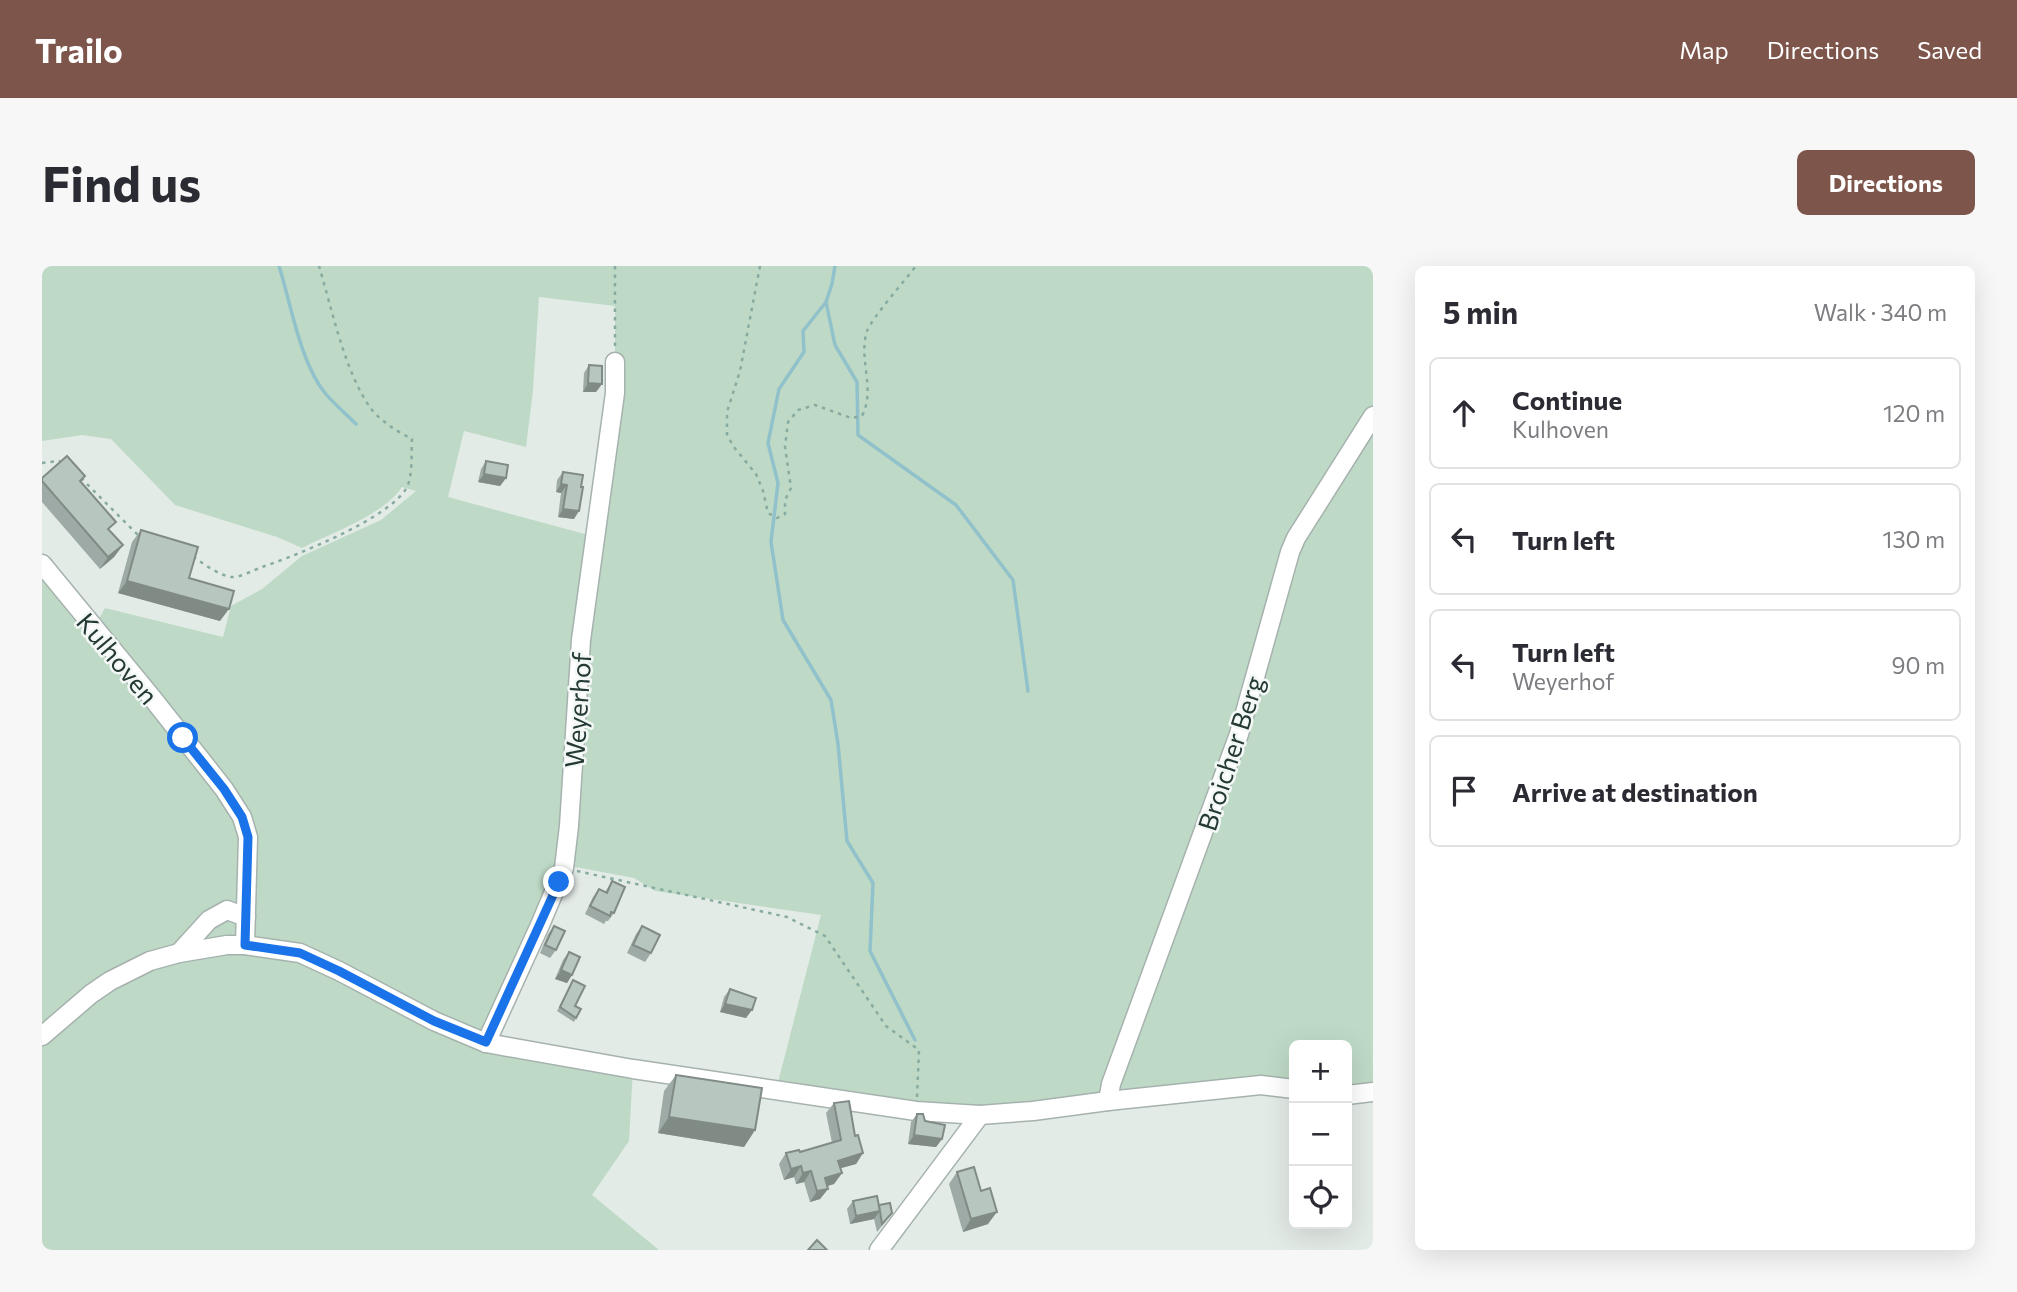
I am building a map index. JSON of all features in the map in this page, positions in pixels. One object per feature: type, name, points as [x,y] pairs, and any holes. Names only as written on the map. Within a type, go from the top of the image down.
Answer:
[{"type":"street","name":"Weyerhof","points":[[486,1042],[564,868],[581,640],[613,406],[615,362]]},
{"type":"street","name":"Broicher Berg","points":[[1108,1101],[1111,1084],[1239,734],[1290,552],[1296,538],[1373,416]]},
{"type":"street","name":"Kulhoven","points":[[42,564],[153,699],[224,789],[242,817],[248,837],[245,945]]},
{"type":"street","points":[[179,953],[209,920],[227,910],[246,918]]},
{"type":"street","points":[[42,1036],[91,993],[150,961],[179,953],[227,945],[245,945],[300,953],[434,1021],[486,1042],[633,1069],[916,1111],[980,1115],[1261,1085],[1289,1088]]},
{"type":"street","points":[[1352,1094],[1373,1091]]},
{"type":"street","points":[[879,1250],[980,1115]]},
{"type":"path","points":[[184,554],[215,571],[233,577],[296,555],[339,535],[377,514],[398,499],[408,486],[412,439],[397,431],[373,411],[354,381],[319,266]]},
{"type":"path","points":[[615,266],[615,362]]},
{"type":"path","points":[[761,266],[740,372],[727,412],[727,434],[755,474],[763,491],[768,513],[775,518],[786,514],[785,500],[790,488],[785,447],[788,422],[798,410],[815,405],[851,418],[862,416],[868,400],[863,356],[868,329],[916,266]]},
{"type":"path","points":[[42,463],[59,461],[68,467]]},
{"type":"path","points":[[76,472],[137,535],[146,538]]},
{"type":"path","points":[[564,868],[787,917],[825,936],[886,1026],[919,1049],[916,1111]]},
{"type":"green space","points":[[42,266],[1373,266],[1373,1092],[1352,1094],[1352,1040],[1289,1040],[1289,1088],[1261,1085],[1033,1111],[980,1115],[916,1111],[776,1090],[821,915],[655,891],[634,878],[570,866],[486,1043],[404,1006],[438,1026],[496,1049],[633,1069],[629,1141],[592,1195],[659,1250],[42,1250],[42,1045],[89,996],[42,1027],[42,576],[89,638],[105,608],[223,637],[231,606],[262,589],[302,556],[381,520],[416,491],[402,487],[394,497],[370,515],[302,548],[277,537],[175,505],[111,439],[82,435],[42,441]],"holes":[[[539,297],[615,306],[615,393],[596,537],[448,497],[464,431],[526,447],[533,391]],[[187,728],[232,788],[216,789],[180,743]]]},
{"type":"building","points":[[589,365],[602,366],[602,384],[588,383]]},
{"type":"building","points":[[67,456],[85,476],[80,481],[116,522],[108,529],[123,545],[108,557],[42,481],[42,478]]},
{"type":"building","points":[[486,461],[508,465],[506,478],[484,474]]},
{"type":"building","points":[[563,472],[583,475],[579,511],[563,509],[567,485],[561,484]]},
{"type":"building","points":[[141,530],[198,547],[189,578],[234,591],[229,609],[127,581]]},
{"type":"building","points":[[612,881],[625,887],[614,913],[611,912],[610,916],[590,906],[599,889],[607,893]]},
{"type":"building","points":[[554,926],[565,931],[556,950],[545,945]]},
{"type":"building","points":[[642,926],[660,935],[651,953],[633,945]]},
{"type":"building","points":[[569,952],[580,957],[572,975],[561,970]]},
{"type":"building","points":[[573,980],[585,986],[575,1006],[581,1009],[576,1018],[560,1007]]},
{"type":"building","points":[[730,989],[756,998],[752,1010],[725,1004]]},
{"type":"building","points":[[676,1075],[762,1088],[755,1130],[669,1117]]},
{"type":"building","points":[[849,1101],[855,1136],[858,1135],[863,1153],[838,1161],[842,1173],[825,1178],[828,1189],[817,1191],[811,1171],[803,1173],[801,1166],[791,1169],[786,1153],[800,1152],[841,1140],[834,1103]]},
{"type":"building","points":[[917,1114],[923,1114],[925,1121],[945,1125],[942,1139],[914,1135]]},
{"type":"building","points":[[974,1167],[981,1191],[990,1188],[997,1212],[971,1219],[957,1172]]},
{"type":"building","points":[[877,1196],[880,1211],[856,1216],[853,1201]]},
{"type":"building","points":[[890,1203],[892,1213],[882,1224],[879,1205]]},
{"type":"building","points":[[817,1240],[827,1250],[808,1250]]},
{"type":"waterway","points":[[279,266],[297,332],[316,380],[356,424]]},
{"type":"waterway","points":[[835,266],[826,302],[835,345],[857,382],[858,435],[956,505],[1013,580],[1028,691]]},
{"type":"waterway","points":[[826,302],[803,331],[804,352],[779,389],[768,443],[778,483],[771,542],[783,620],[831,700],[847,841],[873,883],[870,951],[915,1040]]},
{"type":"route","points":[[183,738],[224,789],[242,817],[248,837],[245,945],[300,953],[434,1021],[486,1042],[559,882]]}]
